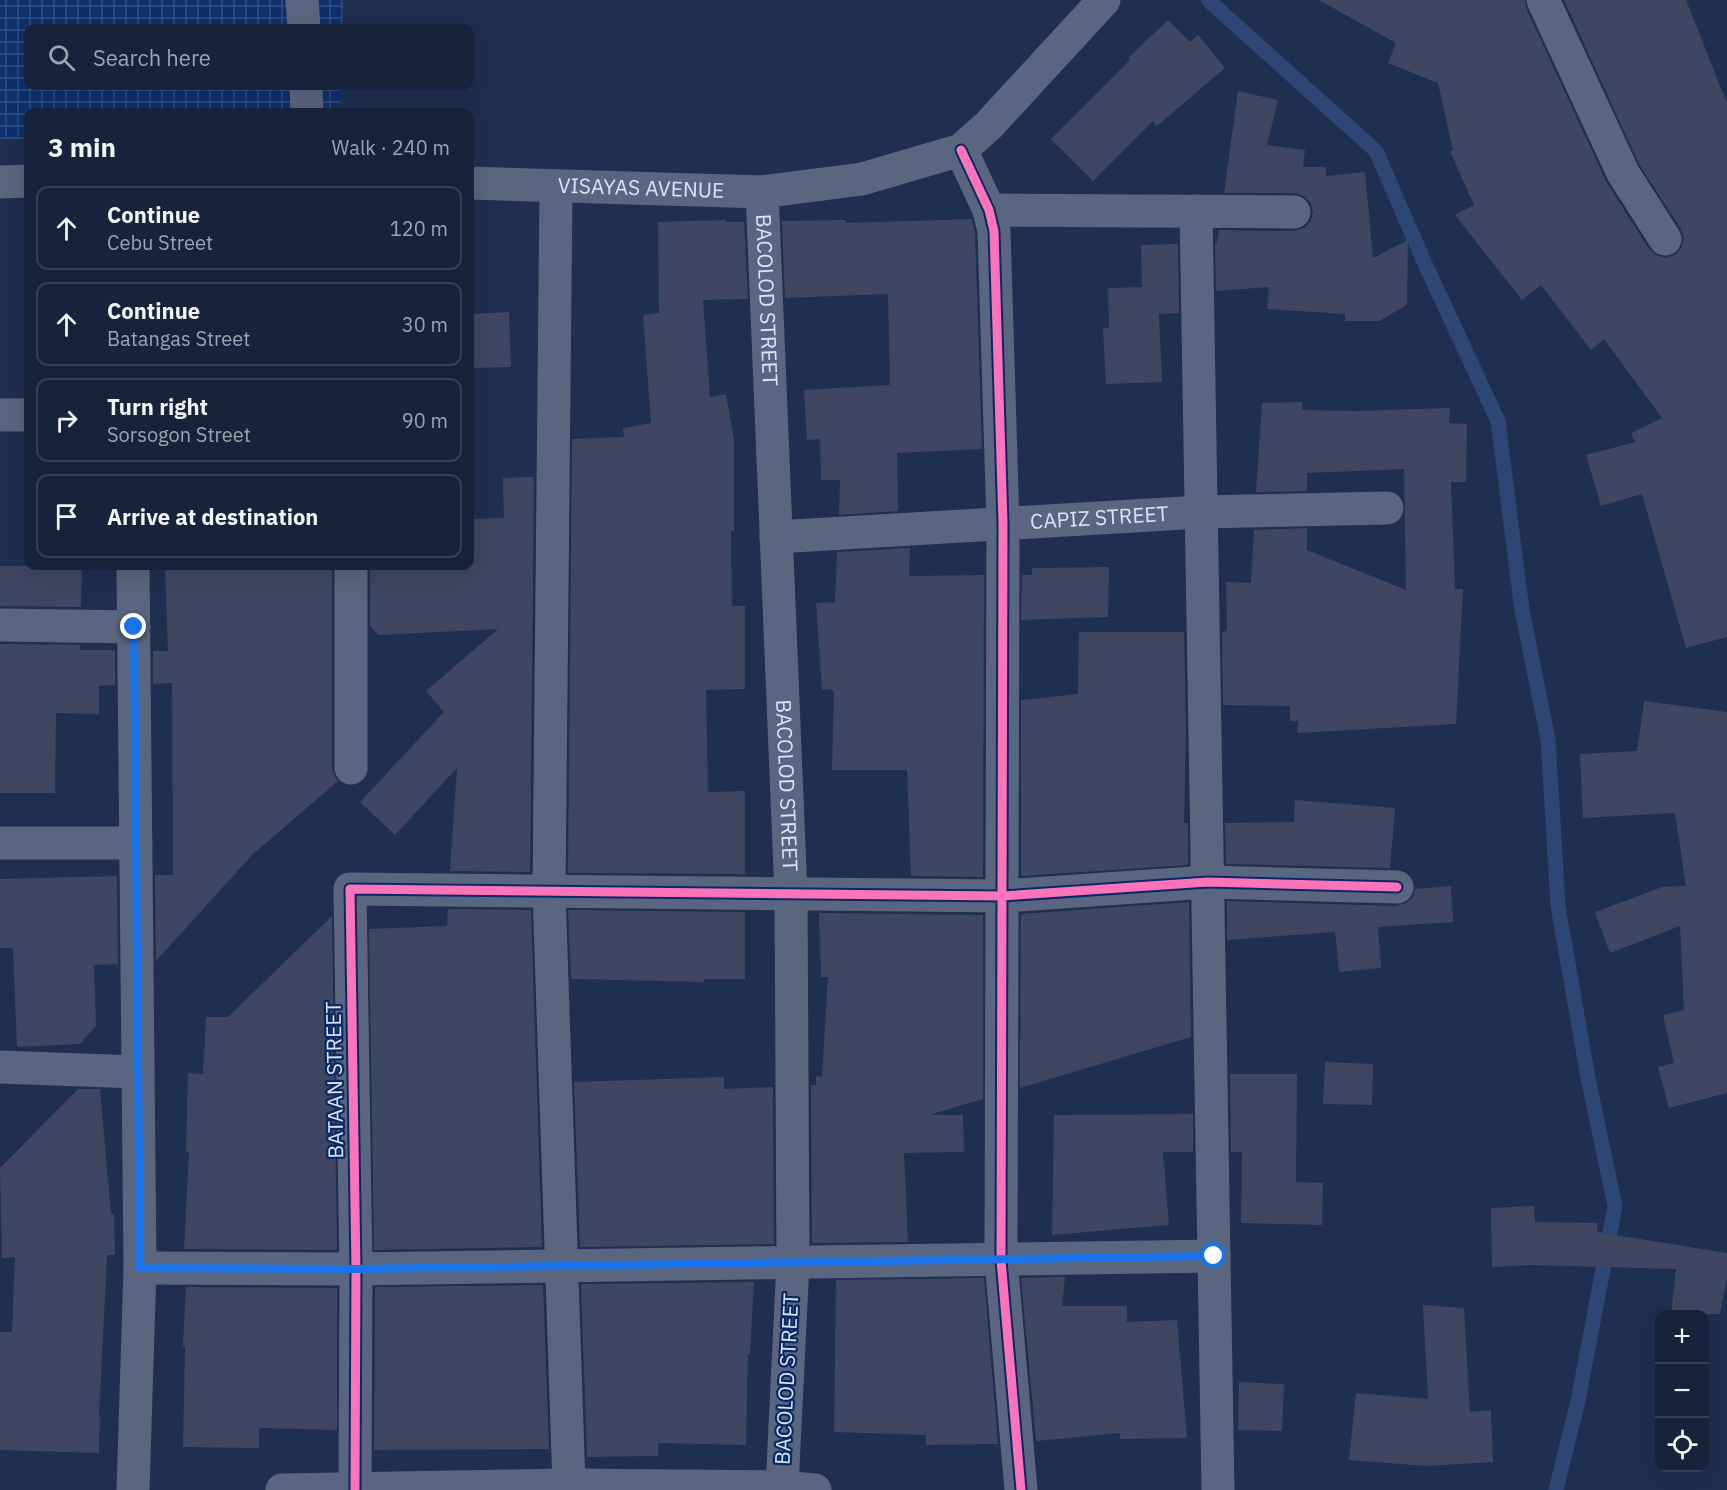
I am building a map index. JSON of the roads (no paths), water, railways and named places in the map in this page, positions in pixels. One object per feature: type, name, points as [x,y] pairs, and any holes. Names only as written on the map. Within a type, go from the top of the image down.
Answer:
[{"type":"street","points":[[302,0],[304,24]]},
{"type":"street","name":"VISAYAS AVENUE","points":[[474,183],[762,192],[861,179],[961,150],[989,125],[1104,0]]},
{"type":"street","points":[[1543,0],[1623,173],[1665,238]]},
{"type":"street","points":[[306,90],[307,108]]},
{"type":"street","points":[[961,150],[989,210],[994,231],[1003,524],[1001,1260],[1021,1490]]},
{"type":"street","points":[[0,182],[24,181]]},
{"type":"street","points":[[556,186],[549,892],[569,1485]]},
{"type":"street","name":"BACOLOD STREET","points":[[762,192],[791,894],[793,1263],[782,1487]]},
{"type":"street","points":[[989,210],[1294,212]]},
{"type":"street","points":[[1196,211],[1218,1490]]},
{"type":"street","points":[[0,415],[24,416]]},
{"type":"street","name":"CAPIZ STREET","points":[[776,537],[1202,512],[1387,508]]},
{"type":"street","points":[[133,570],[140,1268],[134,1490]]},
{"type":"street","points":[[351,570],[351,768]]},
{"type":"street","points":[[0,625],[134,627]]},
{"type":"street","points":[[0,843],[136,843]]},
{"type":"street","points":[[549,892],[1003,896],[1208,882],[1396,887]]},
{"type":"street","name":"BATAAN STREET","points":[[355,1489],[356,1269],[350,889],[549,892]]},
{"type":"street","points":[[0,1067],[138,1072]]},
{"type":"street","points":[[140,1268],[356,1269],[1214,1256]]},
{"type":"street","points":[[282,1490],[569,1485],[782,1487],[815,1490]]},
{"type":"waterway","points":[[1208,0],[1376,151],[1498,421],[1522,610],[1548,739],[1558,906],[1588,1078],[1615,1206],[1578,1401],[1556,1490]]}]
